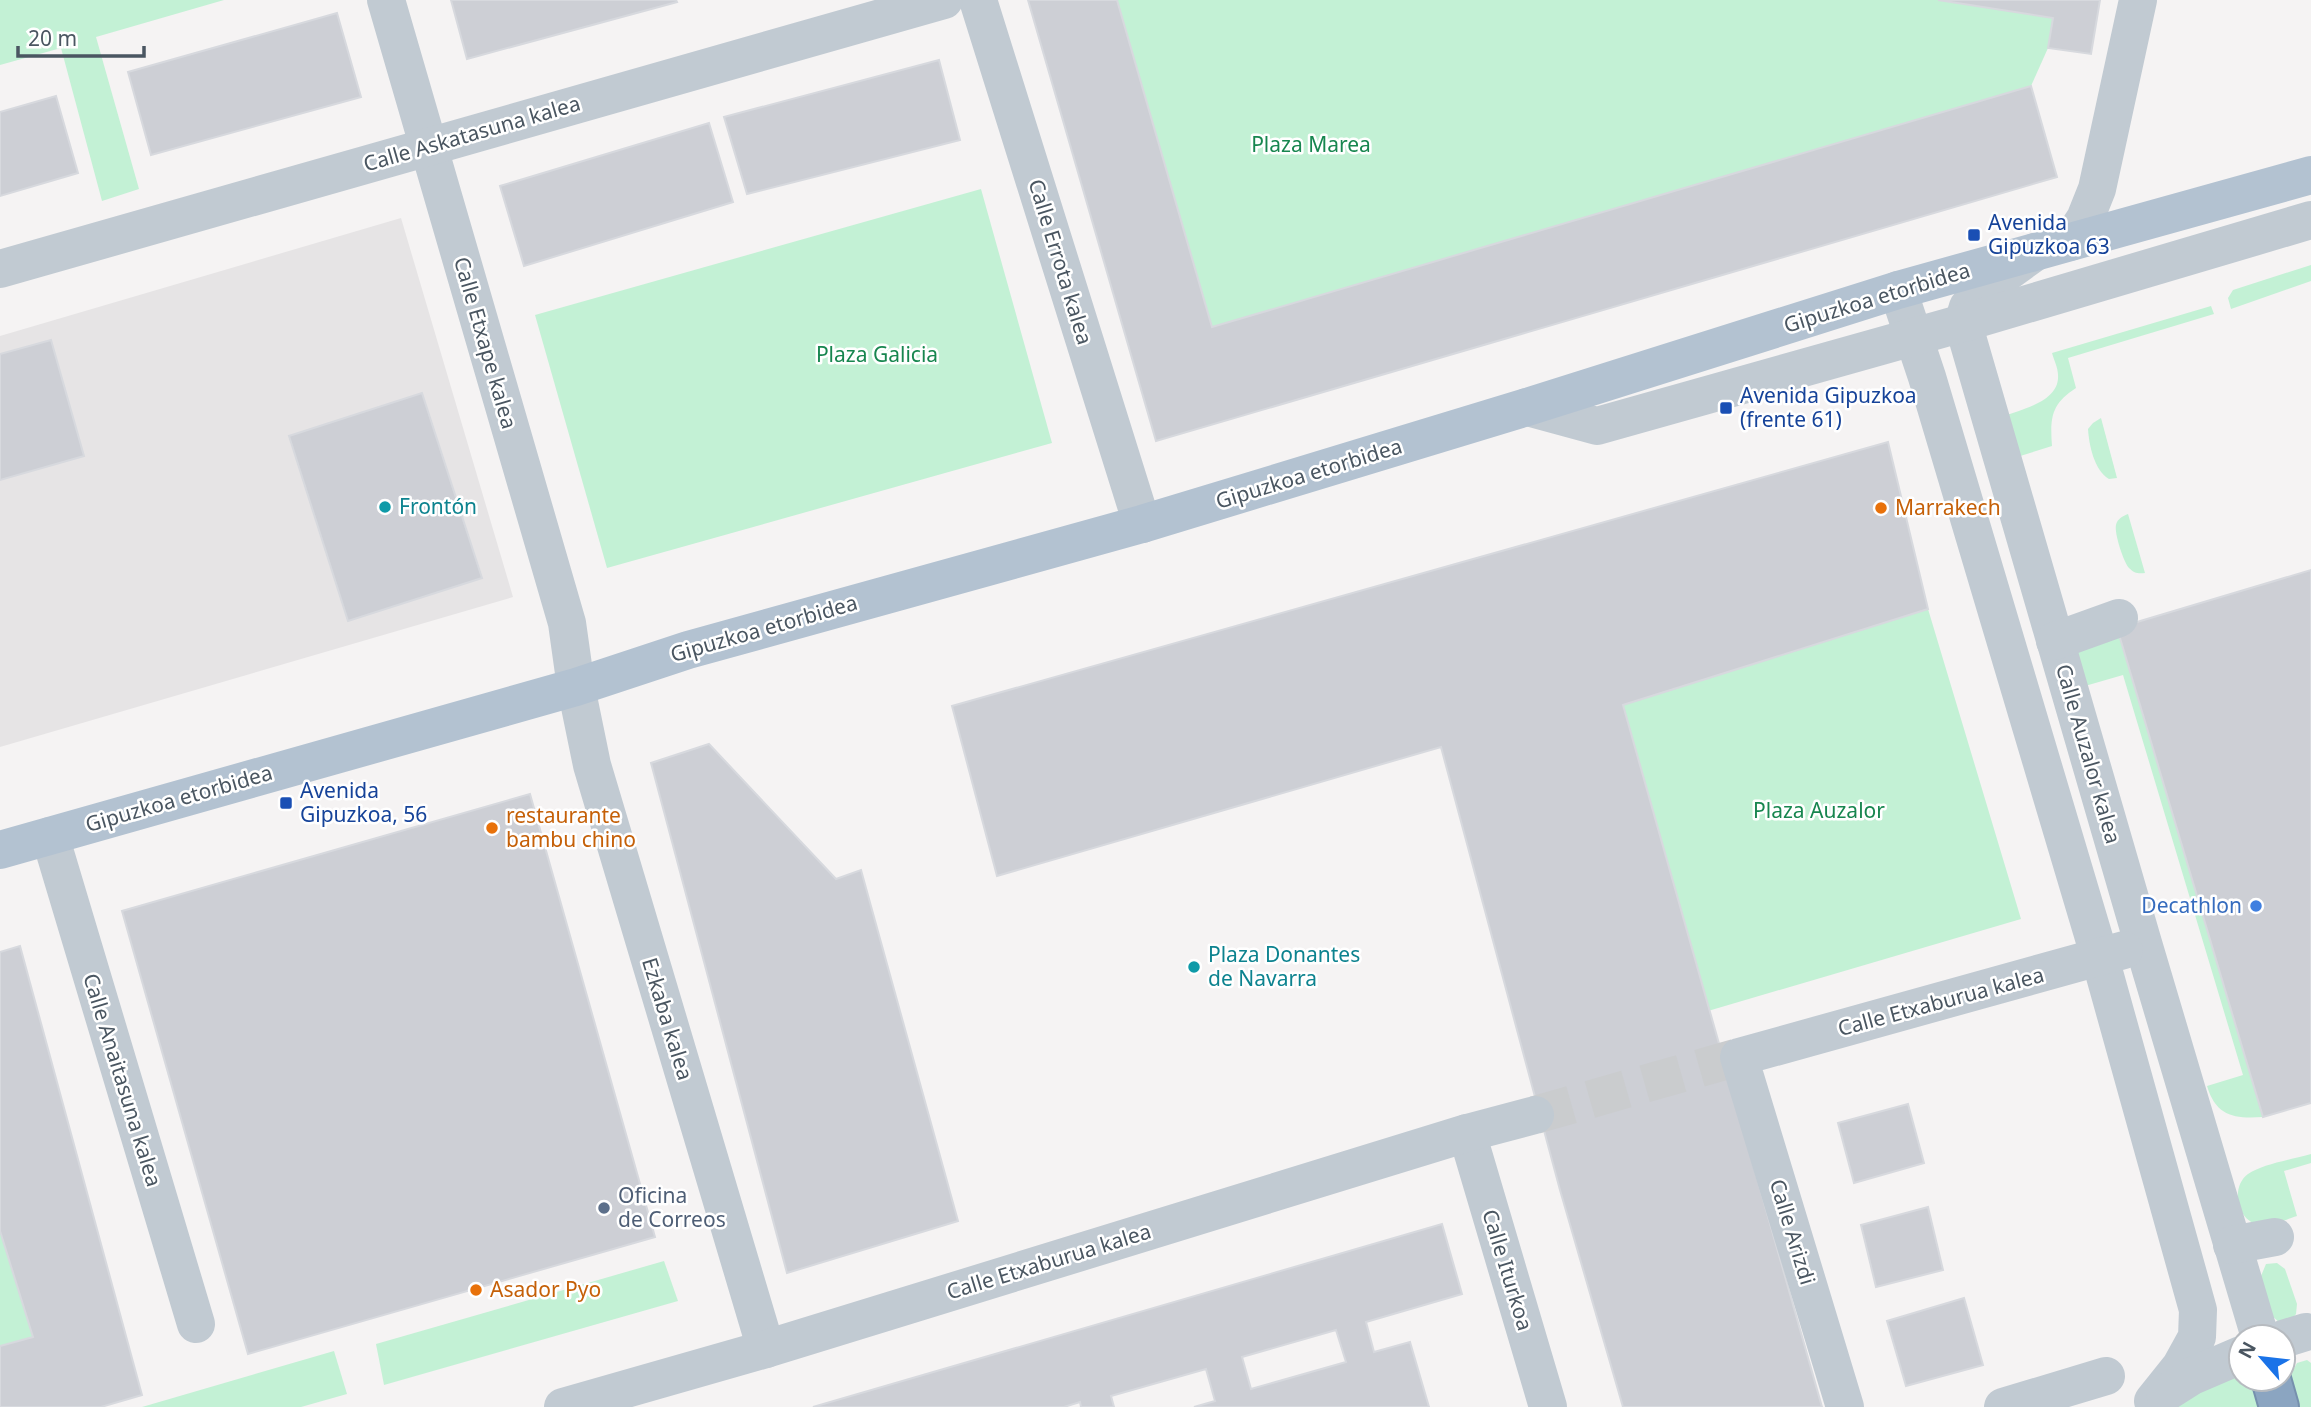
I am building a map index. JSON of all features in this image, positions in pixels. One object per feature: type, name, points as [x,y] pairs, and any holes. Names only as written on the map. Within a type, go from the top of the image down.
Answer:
[{"type":"main road","name":"Gipuzkoa etorbidea","points":[[0,850],[576,687],[678,653],[1142,524],[1898,290],[2311,174]]},
{"type":"street","name":"Calle Etxape kalea","points":[[386,0],[567,623],[576,687]]},
{"type":"street","name":"Calle Askatasuna kalea","points":[[0,269],[944,0]]},
{"type":"street","name":"Calle Errota kalea","points":[[978,0],[1142,524]]},
{"type":"street","points":[[1963,323],[1968,307],[1992,283],[2053,247],[2085,219],[2096,189],[2138,0]]},
{"type":"street","points":[[1527,407],[1597,426],[1963,323],[2311,220]]},
{"type":"street","points":[[1898,290],[2100,958],[2198,1310],[2197,1337],[2181,1366],[2150,1404]]},
{"type":"street","name":"Calle Auzalor kalea","points":[[1963,323],[2256,1323]]},
{"type":"street","points":[[2055,641],[2119,618]]},
{"type":"street","name":"Ezkaba kalea","points":[[576,687],[595,775],[766,1349]]},
{"type":"street","name":"Calle Anaitasuna kalea","points":[[50,836],[196,1324]]},
{"type":"street","name":"Calle Etxaburua kalea","points":[[1739,1057],[2100,958],[2143,943]]},
{"type":"street","name":"Calle Arizdi","points":[[1739,1057],[1845,1407]]},
{"type":"street","name":"Calle Etxaburua kalea","points":[[563,1407],[766,1349],[1467,1133],[1535,1115]]},
{"type":"street","name":"Calle Iturkoa","points":[[1467,1133],[1548,1407]]},
{"type":"street","points":[[2232,1245],[2275,1237]]},
{"type":"street","points":[[2198,1310],[2216,1312],[2231,1303],[2244,1285]]},
{"type":"street","points":[[2150,1404],[2192,1376],[2227,1360]]},
{"type":"street","points":[[2003,1407],[2106,1376]]},
{"type":"shaded area","points":[[401,218],[513,597],[0,747],[0,336]]},
{"type":"green space","points":[[0,0],[224,0],[96,37],[139,189],[102,201],[61,48],[0,65]]},
{"type":"green space","name":"Plaza Marea","points":[[1117,0],[1938,0],[2053,18],[2048,48],[2031,86],[1212,327]]},
{"type":"green space","name":"Plaza Galicia","points":[[981,189],[1052,443],[607,568],[535,315]]},
{"type":"green space","points":[[2311,265],[2311,281],[2231,309],[2228,298],[2233,290]]},
{"type":"green space","points":[[2211,306],[2214,314],[2068,358],[2076,388],[2061,400],[2054,412],[2051,427],[2052,446],[2017,457],[2004,416],[2039,403],[2053,391],[2058,375],[2052,353]]},
{"type":"green space","points":[[2101,418],[2117,478],[2109,479],[2104,475],[2091,449],[2088,429]]},
{"type":"green space","points":[[2128,514],[2145,573],[2136,573],[2129,568],[2120,548],[2116,525],[2119,519]]},
{"type":"green space","name":"Plaza Auzalor","points":[[1928,609],[2021,919],[1708,1011],[1623,705]]},
{"type":"green space","points":[[2117,628],[2263,1117],[2228,1114],[2215,1104],[2211,1096],[2207,1086],[2243,1075],[2123,675],[2085,686],[2073,644]]},
{"type":"green space","points":[[2311,1154],[2311,1163],[2284,1171],[2297,1216],[2264,1225],[2246,1218],[2241,1211],[2238,1195],[2242,1180],[2248,1174]]},
{"type":"green space","points":[[0,1231],[33,1337],[0,1346]]},
{"type":"green space","points":[[664,1261],[678,1301],[384,1385],[376,1344]]},
{"type":"green space","points":[[2277,1263],[2285,1269],[2297,1304],[2296,1314],[2291,1320],[2280,1323],[2271,1315],[2261,1276],[2266,1264]]},
{"type":"green space","points":[[334,1351],[347,1394],[301,1407],[142,1407]]},
{"type":"green space","points":[[2307,1360],[2311,1363],[2311,1407],[2299,1407],[2295,1393],[2297,1363]]},
{"type":"green space","points":[[2227,1373],[2227,1393],[2258,1393],[2262,1407],[2176,1407]]},
{"type":"building","points":[[451,0],[676,0],[677,2],[467,59]]},
{"type":"building","points":[[1028,0],[1117,0],[1212,327],[2031,86],[2057,177],[1156,441]]},
{"type":"building","points":[[1938,0],[2100,0],[2091,54],[2048,48],[2053,18]]},
{"type":"building","points":[[337,13],[361,97],[151,155],[128,72]]},
{"type":"building","points":[[939,60],[960,140],[747,194],[724,117]]},
{"type":"building","points":[[56,96],[78,173],[0,196],[0,112]]},
{"type":"building","points":[[709,123],[733,202],[524,266],[500,186]]},
{"type":"building","points":[[51,340],[84,456],[0,480],[0,354]]},
{"type":"building","name":"Frontón","points":[[422,393],[482,578],[348,621],[289,436]]},
{"type":"building","points":[[1888,442],[1928,609],[1623,705],[1822,1407],[1623,1407],[1560,1190],[1441,747],[997,876],[952,706]]},
{"type":"building","name":"Decathlon","points":[[2311,570],[2311,1103],[2263,1117],[2117,628]]},
{"type":"building","points":[[709,744],[836,879],[861,870],[958,1221],[787,1273],[651,763]]},
{"type":"building","points":[[530,794],[655,1237],[248,1354],[122,911]]},
{"type":"building","points":[[20,946],[142,1395],[101,1407],[0,1407],[0,1346],[33,1337],[0,1231],[0,952]]},
{"type":"building","points":[[1908,1104],[1924,1163],[1854,1183],[1838,1123]]},
{"type":"building","points":[[1928,1207],[1943,1270],[1876,1287],[1861,1225]]},
{"type":"building","points":[[1442,1224],[1462,1294],[1366,1322],[1374,1352],[1410,1342],[1429,1407],[1194,1407],[1215,1401],[1206,1369],[1111,1396],[1114,1407],[1081,1407],[1080,1402],[1064,1407],[813,1407]],"holes":[[[1336,1330],[1346,1362],[1251,1389],[1242,1357]]]},
{"type":"building","points":[[1964,1298],[1983,1365],[1906,1386],[1887,1321]]},
{"type":"tunnel","points":[[1535,1115],[1739,1057]]},
{"type":"place","name":"Avenida Gipuzkoa 63","points":[[1974,235]]},
{"type":"place","name":"Avenida Gipuzkoa (frente 61)","points":[[1726,408]]},
{"type":"place","name":"Frontón","points":[[385,507]]},
{"type":"place","name":"Marrakech","points":[[1881,508]]},
{"type":"place","name":"Avenida Gipuzkoa, 56","points":[[286,803]]},
{"type":"place","name":"restaurante bambu chino","points":[[492,828]]},
{"type":"place","name":"Decathlon","points":[[2256,906]]},
{"type":"place","name":"Plaza Donantes de Navarra","points":[[1194,967]]},
{"type":"place","name":"Oficina de Correos","points":[[604,1208]]},
{"type":"place","name":"Asador Pyo","points":[[476,1290]]}]
